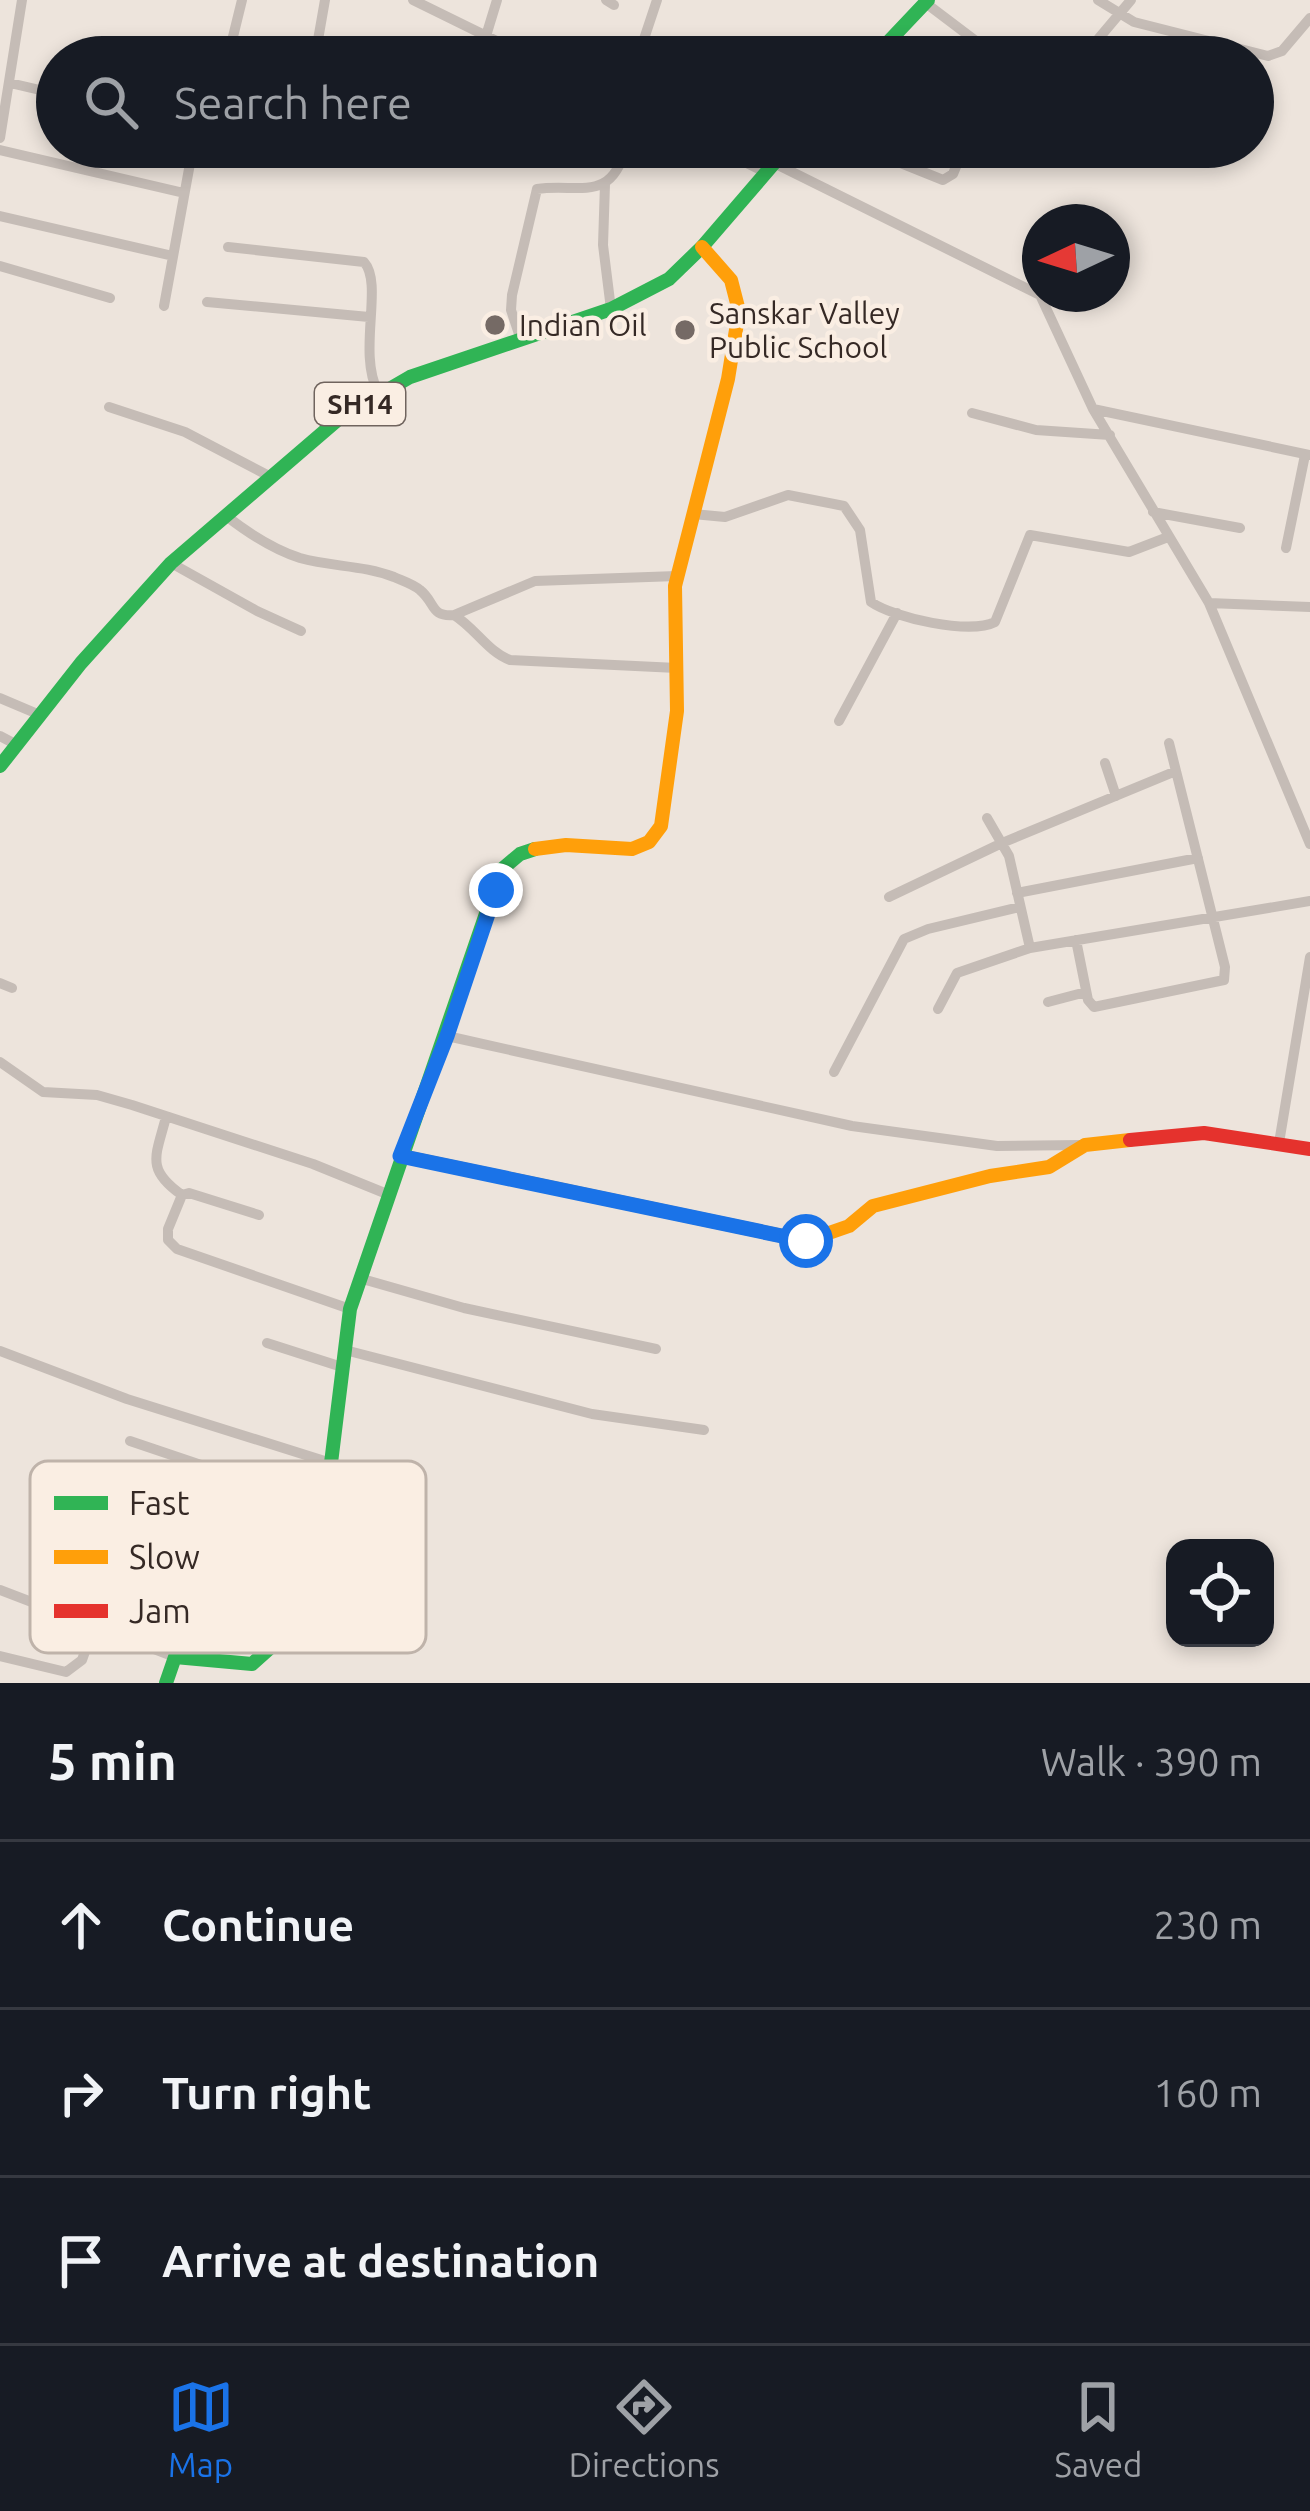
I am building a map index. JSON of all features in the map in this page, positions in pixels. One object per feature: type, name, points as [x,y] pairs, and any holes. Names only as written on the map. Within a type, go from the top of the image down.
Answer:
[{"type":"street","points":[[0,138],[22,0]]},
{"type":"street","points":[[234,36],[242,0]]},
{"type":"street","points":[[319,36],[325,0]]},
{"type":"street","points":[[413,0],[486,36],[497,0]]},
{"type":"street","points":[[645,36],[657,0]]},
{"type":"street","points":[[1098,0],[1118,15],[1195,36]]},
{"type":"street","points":[[1100,36],[1131,0]]},
{"type":"street","points":[[893,36],[925,1],[970,36]]},
{"type":"street","points":[[1274,54],[1282,51],[1310,18]]},
{"type":"street","points":[[10,83],[36,89]]},
{"type":"street","points":[[0,150],[36,158]]},
{"type":"street","points":[[77,168],[184,193]]},
{"type":"street","points":[[164,307],[189,168]]},
{"type":"street","points":[[520,338],[511,310],[512,295],[537,189],[586,190],[604,184],[618,168]]},
{"type":"street","name":"SH14","points":[[0,766],[107,632],[171,563],[269,476],[378,392],[410,376],[611,308],[669,279],[769,168]]},
{"type":"street","points":[[772,168],[1040,295],[1093,409],[1209,603],[1310,843]]},
{"type":"street","points":[[913,168],[943,180],[955,168]]},
{"type":"street","points":[[604,184],[603,245],[611,308]]},
{"type":"street","points":[[0,216],[173,256]]},
{"type":"street","points":[[228,247],[364,262],[373,277],[367,362],[378,392]]},
{"type":"street","points":[[331,1461],[350,1309],[501,870],[526,849],[545,846],[640,850],[654,842],[661,826],[674,746],[677,576],[728,379],[740,311],[731,280],[702,247]]},
{"type":"street","points":[[0,266],[110,298]]},
{"type":"street","points":[[207,302],[369,317]]},
{"type":"street","points":[[109,406],[185,433],[269,476]]},
{"type":"street","points":[[1093,409],[1307,455],[1286,548]]},
{"type":"street","points":[[972,413],[1036,430],[1110,435]]},
{"type":"street","points":[[693,514],[725,518],[788,495],[844,506],[860,530],[871,602],[935,622],[989,626],[995,622],[1030,535],[1129,552],[1168,537]]},
{"type":"street","points":[[1153,512],[1240,528]]},
{"type":"street","points":[[225,514],[265,543],[298,557],[362,567],[411,584],[422,591],[434,612],[454,615],[474,627],[496,655],[510,660],[677,668]]},
{"type":"street","points":[[171,563],[302,631]]},
{"type":"street","points":[[454,615],[535,580],[677,576]]},
{"type":"street","points":[[1209,603],[1310,607]]},
{"type":"street","points":[[839,721],[897,613]]},
{"type":"street","points":[[0,698],[40,715]]},
{"type":"street","points":[[0,736],[17,745]]},
{"type":"street","points":[[1076,940],[1089,1004],[1100,1008],[1221,982],[1225,967],[1169,743]]},
{"type":"street","points":[[1106,763],[1116,796]]},
{"type":"street","points":[[890,896],[1002,843],[1176,771]]},
{"type":"street","points":[[987,818],[1002,843],[1030,948]]},
{"type":"street","points":[[1017,892],[1198,858]]},
{"type":"street","points":[[938,1009],[951,981],[965,968],[1030,948],[1310,901]]},
{"type":"street","points":[[834,1072],[904,939],[1020,907]]},
{"type":"street","points":[[1279,1143],[1310,957]]},
{"type":"street","points":[[1048,1002],[1086,992]]},
{"type":"street","points":[[447,1036],[851,1126],[997,1146],[1084,1145],[1204,1133],[1310,1149]]},
{"type":"street","points":[[0,1062],[43,1092],[98,1095],[314,1164],[387,1194]]},
{"type":"street","points":[[1291,1074],[1310,1079]]},
{"type":"street","points":[[166,1117],[155,1164],[158,1175],[182,1196],[198,1194],[259,1215]]},
{"type":"street","points":[[400,1156],[806,1241],[850,1226],[873,1206],[990,1176],[1049,1167],[1084,1145]]},
{"type":"street","points":[[182,1196],[168,1228],[171,1245],[350,1309]]},
{"type":"street","points":[[359,1278],[464,1308],[656,1349]]},
{"type":"street","points":[[267,1343],[342,1367]]},
{"type":"street","points":[[345,1350],[592,1414],[704,1430]]},
{"type":"street","points":[[0,1351],[127,1399],[325,1461]]},
{"type":"street","points":[[130,1441],[189,1461]]},
{"type":"street","points":[[0,1589],[30,1600]]},
{"type":"street","points":[[0,1656],[66,1672],[84,1653]]},
{"type":"street","points":[[165,1653],[239,1665],[266,1653]]},
{"type":"street","points":[[166,1683],[175,1657]]},
{"type":"traffic: fast","points":[[894,36],[928,0]]},
{"type":"traffic: fast","points":[[0,766],[81,663],[171,563],[341,417],[410,377],[611,309],[669,279],[770,168]]},
{"type":"traffic: fast","points":[[331,1461],[350,1309],[501,870],[520,854],[535,849]]},
{"type":"traffic: fast","points":[[166,1683],[175,1657],[252,1664],[264,1653]]},
{"type":"traffic: slow","points":[[535,849],[566,845],[632,849],[649,842],[661,826],[677,711],[675,586],[728,379],[739,311],[731,280],[702,247]]},
{"type":"traffic: slow","points":[[401,1156],[806,1241],[849,1226],[873,1206],[990,1176],[1049,1167],[1085,1145],[1130,1140]]},
{"type":"traffic: jam","points":[[1130,1140],[1204,1133],[1310,1149]]},
{"type":"place","name":"Indian Oil","points":[[495,325]]},
{"type":"place","name":"Sanskar Valley Public School","points":[[685,330]]},
{"type":"route","points":[[496,890],[400,1156],[583,1198],[806,1241]]}]
